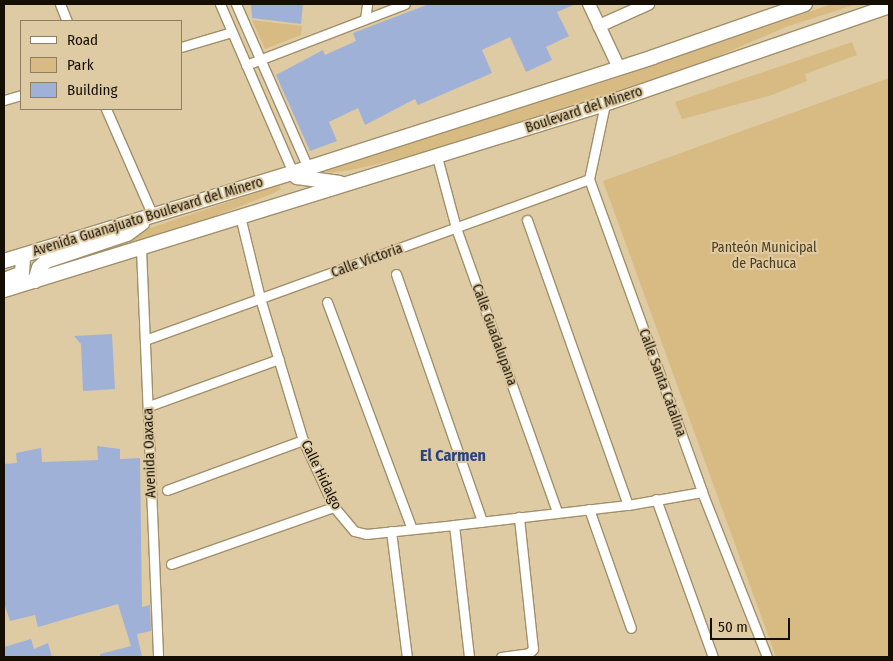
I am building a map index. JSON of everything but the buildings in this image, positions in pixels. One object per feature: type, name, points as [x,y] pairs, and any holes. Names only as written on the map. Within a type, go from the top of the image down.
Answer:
[{"type":"main road","name":"Boulevard del Minero","points":[[301,173],[619,68],[805,4]]},
{"type":"main road","name":"Boulevard del Minero","points":[[275,205],[437,157],[604,104],[889,6]]},
{"type":"main road","points":[[275,205],[301,173],[346,184]]},
{"type":"main road","name":"Avenida Guanajuato Boulevard del Minero","points":[[14,260],[153,216],[301,173]]},
{"type":"main road","name":"Avenida Guanajuato Boulevard del Minero","points":[[4,290],[35,281],[44,272],[76,269],[275,205]]},
{"type":"main road","points":[[14,260],[44,272],[53,257],[126,234],[153,216]]},
{"type":"main road","points":[[76,269],[73,257],[78,249]]},
{"type":"main road","points":[[4,280],[22,273],[14,260]]},
{"type":"street","points":[[60,4],[68,20]]},
{"type":"street","points":[[220,4],[246,65],[301,173]]},
{"type":"street","points":[[236,4],[261,60],[301,173]]},
{"type":"street","points":[[365,19],[367,4]]},
{"type":"street","points":[[246,65],[405,4]]},
{"type":"street","points":[[589,4],[619,68]]},
{"type":"street","points":[[599,26],[648,4]]},
{"type":"street","points":[[182,47],[232,32]]},
{"type":"street","points":[[4,100],[20,95]]},
{"type":"street","points":[[589,180],[604,104]]},
{"type":"street","points":[[106,110],[153,216]]},
{"type":"street","name":"Calle Guadalupana","points":[[437,157],[456,228],[557,512]]},
{"type":"street","name":"Calle Victoria","points":[[145,340],[589,180]]},
{"type":"street","name":"Calle Santa Catalina","points":[[589,180],[702,492],[768,657]]},
{"type":"street","name":"Calle Hidalgo","points":[[240,216],[260,298],[303,440],[334,507],[354,531],[366,534],[454,525],[628,505],[702,492]]},
{"type":"street","points":[[527,220],[628,505]]},
{"type":"street","name":"Avenida Oaxaca","points":[[141,249],[158,657]]},
{"type":"street","points":[[396,274],[482,521]]},
{"type":"street","points":[[327,302],[412,529]]},
{"type":"street","points":[[149,406],[279,359]]},
{"type":"street","points":[[167,490],[303,440]]},
{"type":"street","points":[[656,499],[713,657]]},
{"type":"street","points":[[171,564],[334,507]]},
{"type":"street","points":[[589,509],[631,628]]},
{"type":"street","points":[[501,657],[528,653],[533,649],[519,517]]},
{"type":"street","points":[[454,525],[469,657]]},
{"type":"street","points":[[391,531],[407,657]]},
{"type":"green space","points":[[832,4],[857,4],[786,27],[695,66],[575,107],[420,154],[351,170],[326,173],[328,169],[610,80]]},
{"type":"green space","points":[[252,20],[302,26],[301,35],[265,49]]},
{"type":"green space","points":[[852,42],[857,55],[805,74],[807,81],[772,95],[682,119],[675,102]]},
{"type":"green space","name":"Panteón Municipal de Pachuca","points":[[889,78],[889,657],[776,657],[603,181]]},
{"type":"green space","points":[[279,185],[281,189],[274,193],[189,226],[89,257],[82,256],[84,250]]},
{"type":"district","name":"El Carmen","points":[[453,456]]}]
